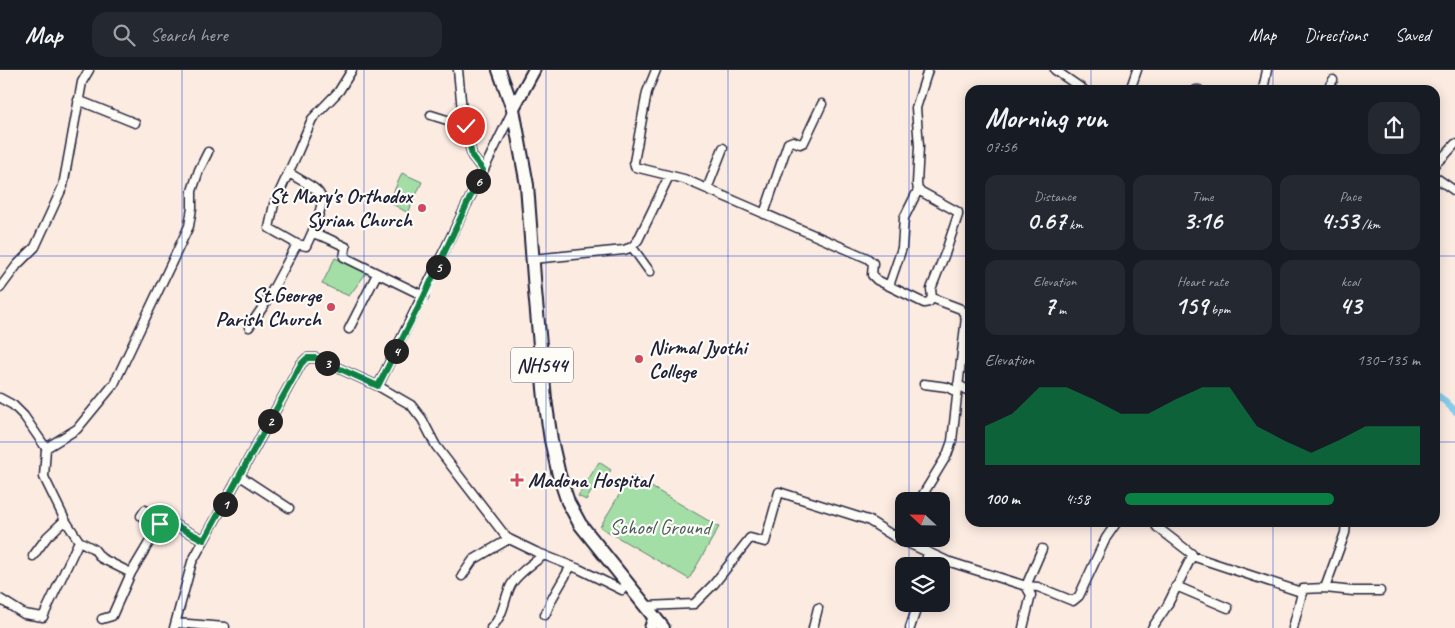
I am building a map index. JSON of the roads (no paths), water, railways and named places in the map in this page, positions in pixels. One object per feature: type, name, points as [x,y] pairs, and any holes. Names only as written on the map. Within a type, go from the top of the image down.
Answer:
[{"type":"highway","name":"NH544","points":[[490,70],[508,123],[519,177],[528,306],[547,464],[559,500],[575,531],[622,590],[650,621],[663,628]]},
{"type":"highway","name":"NH544","points":[[499,70],[513,109],[528,185],[535,291],[551,440],[564,492],[580,524],[650,621]]},
{"type":"main road","points":[[513,109],[534,70]]},
{"type":"street","points":[[0,288],[17,265],[35,247],[63,186],[82,82],[89,70]]},
{"type":"street","points":[[288,173],[318,190],[322,198],[322,207],[306,246],[297,244],[269,228],[274,204],[312,119],[339,91],[352,70]]},
{"type":"street","points":[[458,70],[462,110],[472,156],[483,170]]},
{"type":"street","points":[[656,70],[647,92],[634,162],[635,167],[684,179],[867,258],[873,263],[872,275],[874,278],[924,303],[932,298]]},
{"type":"street","points":[[928,70],[915,114],[919,141],[916,184],[918,190],[958,212],[946,251],[931,289],[932,298]]},
{"type":"street","points":[[1132,85],[1137,70]]},
{"type":"street","points":[[1265,85],[1267,70]]},
{"type":"street","points":[[1060,72],[1077,85]]},
{"type":"street","points":[[1330,85],[1333,80]]},
{"type":"street","points":[[78,100],[135,123]]},
{"type":"street","points":[[764,214],[788,142],[793,141],[800,144],[804,142],[822,104]]},
{"type":"street","points":[[378,386],[424,296],[483,170],[508,123],[513,109]]},
{"type":"street","points":[[430,115],[466,126]]},
{"type":"street","points":[[1440,160],[1455,144]]},
{"type":"street","points":[[707,189],[723,148]]},
{"type":"street","points":[[46,448],[77,429],[114,384],[189,226],[194,185],[208,152]]},
{"type":"street","points":[[533,259],[624,250],[632,247],[638,240],[669,176]]},
{"type":"street","points":[[1440,180],[1455,191]]},
{"type":"street","points":[[889,286],[902,248],[904,218],[918,190]]},
{"type":"street","points":[[312,233],[346,247],[344,257],[424,296]]},
{"type":"street","points":[[248,327],[265,304],[297,244]]},
{"type":"street","points":[[632,247],[650,272]]},
{"type":"street","points":[[349,329],[377,274]]},
{"type":"street","points":[[932,298],[962,309],[965,313]]},
{"type":"street","points":[[925,492],[947,456],[952,441],[965,338]]},
{"type":"street","points":[[225,627],[175,625],[192,562],[301,364],[307,358],[316,358],[378,386],[411,404],[422,419],[436,446],[509,539],[622,590]]},
{"type":"street","points":[[924,384],[965,390]]},
{"type":"street","points":[[0,398],[13,405],[24,416],[46,448],[44,477],[65,520],[79,541],[94,549],[101,558],[131,573]]},
{"type":"street","points":[[240,476],[290,508]]},
{"type":"street","points":[[650,621],[694,604],[714,584],[750,538],[766,542],[779,492],[868,520],[895,537]]},
{"type":"street","points":[[141,516],[145,510],[204,540]]},
{"type":"street","points":[[102,619],[112,616],[131,573],[163,519]]},
{"type":"street","points":[[33,556],[47,537],[65,520]]},
{"type":"street","points":[[919,548],[947,560],[1026,586],[1038,587],[1073,601],[1077,599],[1106,538],[1114,527]]},
{"type":"street","points":[[1157,527],[1192,554],[1192,556],[1301,592]]},
{"type":"street","points":[[1325,588],[1345,534],[1346,527]]},
{"type":"street","points":[[462,576],[473,560],[509,539]]},
{"type":"street","points":[[0,599],[24,614],[43,617],[79,541]]},
{"type":"street","points":[[1026,586],[1042,549]]},
{"type":"street","points":[[927,557],[928,552]]},
{"type":"street","points":[[491,628],[498,621],[504,610],[510,586],[544,555]]},
{"type":"street","points":[[1152,628],[1168,606],[1192,556]]},
{"type":"street","points":[[545,615],[571,566]]},
{"type":"street","points":[[1023,628],[1031,595],[1026,586]]},
{"type":"street","points":[[1176,586],[1228,608]]},
{"type":"street","points":[[1293,628],[1301,592],[1306,588],[1380,591]]},
{"type":"street","points":[[813,628],[818,608]]},
{"type":"street","points":[[910,628],[915,612]]},
{"type":"waterway","points":[[1440,398],[1455,411]]},
{"type":"place","name":"St Mary's Orthodox Syrian Church","points":[[422,208]]},
{"type":"place","name":"St.George Parish Church","points":[[331,307]]},
{"type":"place","name":"Nirmal Jyothi College","points":[[639,359]]},
{"type":"place","name":"Madona Hospital","points":[[517,480]]},
{"type":"park label","name":"School Ground","points":[[660,527]]}]
